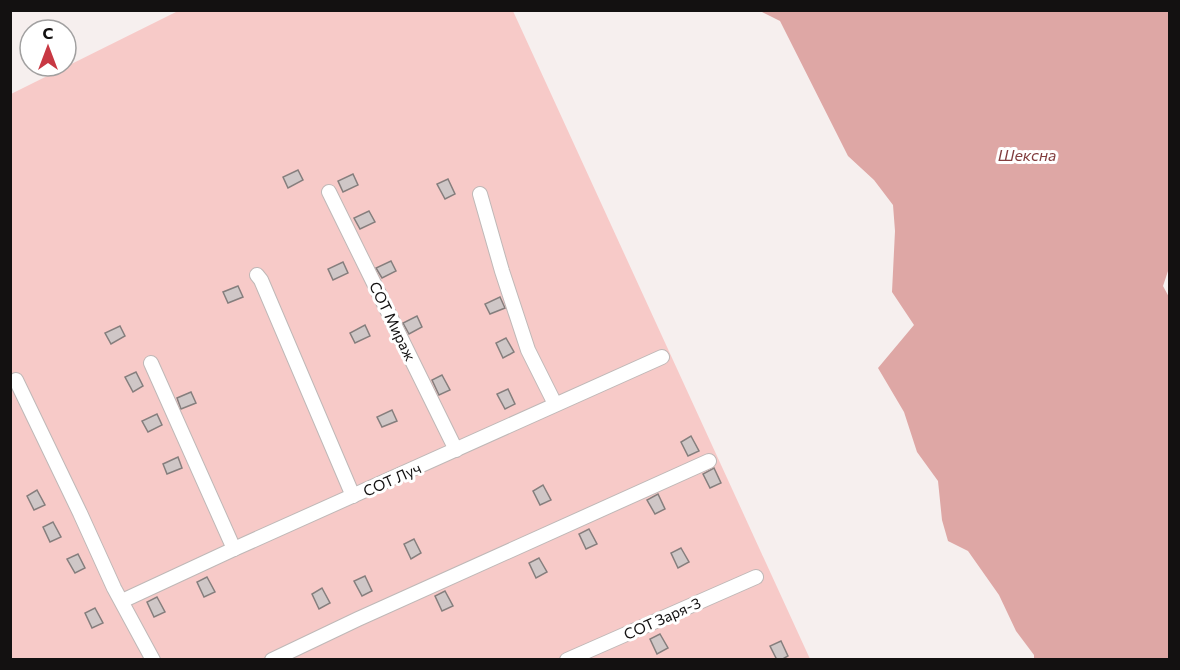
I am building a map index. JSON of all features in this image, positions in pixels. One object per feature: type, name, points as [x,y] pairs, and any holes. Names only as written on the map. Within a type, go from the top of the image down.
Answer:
[{"type":"street","name":"СОТ Мираж","points":[[329,192],[456,450]]},
{"type":"street","points":[[480,194],[528,350],[555,404]]},
{"type":"street","points":[[257,275],[353,496]]},
{"type":"street","name":"СОТ Луч","points":[[122,601],[662,357]]},
{"type":"street","points":[[150,363],[234,549]]},
{"type":"street","points":[[16,380],[114,588],[153,660]]},
{"type":"street","points":[[272,660],[709,461]]},
{"type":"street","name":"СОТ Заря-3","points":[[567,660],[756,577]]},
{"type":"shaded area","points":[[178,11],[513,11],[810,659],[11,660],[11,94],[43,78],[78,78],[78,61]]},
{"type":"water","name":"Шексна","points":[[760,11],[1169,11],[1170,265],[1163,286],[1170,299],[1169,659],[1034,659],[1034,655],[1016,631],[999,595],[968,551],[948,541],[942,520],[938,481],[917,452],[904,412],[878,368],[914,325],[892,292],[895,231],[893,205],[874,180],[848,156],[780,21]]},
{"type":"building","points":[[298,170],[303,180],[288,188],[283,177]]},
{"type":"building","points":[[353,174],[358,185],[343,192],[338,181]]},
{"type":"building","points":[[448,179],[455,194],[445,199],[437,184]]},
{"type":"building","points":[[369,211],[375,222],[360,229],[354,218]]},
{"type":"building","points":[[391,261],[396,271],[382,278],[376,268]]},
{"type":"building","points":[[343,262],[348,273],[333,280],[328,269]]},
{"type":"building","points":[[238,286],[243,297],[228,303],[223,292]]},
{"type":"building","points":[[500,297],[505,308],[490,314],[485,304]]},
{"type":"building","points":[[417,316],[422,327],[409,334],[403,323]]},
{"type":"building","points":[[365,325],[370,336],[355,343],[350,333]]},
{"type":"building","points":[[120,326],[125,336],[111,344],[105,333]]},
{"type":"building","points":[[506,338],[514,352],[503,358],[496,343]]},
{"type":"building","points":[[136,372],[143,386],[133,392],[125,377]]},
{"type":"building","points":[[442,375],[450,390],[439,395],[432,380]]},
{"type":"building","points":[[508,389],[515,404],[505,409],[497,394]]},
{"type":"building","points":[[191,392],[196,403],[181,409],[177,398]]},
{"type":"building","points":[[392,410],[397,421],[382,427],[377,417]]},
{"type":"building","points":[[157,414],[162,425],[148,432],[142,421]]},
{"type":"building","points":[[691,436],[699,451],[688,456],[681,442]]},
{"type":"building","points":[[178,457],[182,468],[167,474],[163,464]]},
{"type":"building","points":[[714,468],[721,483],[710,488],[703,474]]},
{"type":"building","points":[[543,485],[551,500],[540,505],[533,491]]},
{"type":"building","points":[[37,490],[45,505],[34,510],[27,496]]},
{"type":"building","points":[[658,494],[665,509],[655,514],[647,500]]},
{"type":"building","points":[[53,522],[61,537],[50,542],[43,527]]},
{"type":"building","points":[[589,529],[597,544],[586,549],[579,534]]},
{"type":"building","points":[[414,539],[421,553],[411,559],[404,544]]},
{"type":"building","points":[[681,548],[689,562],[678,568],[671,553]]},
{"type":"building","points":[[78,554],[85,568],[75,573],[67,559]]},
{"type":"building","points":[[539,558],[547,572],[536,578],[529,563]]},
{"type":"building","points":[[365,576],[372,591],[362,596],[354,581]]},
{"type":"building","points":[[207,577],[215,592],[204,597],[197,582]]},
{"type":"building","points":[[322,588],[330,603],[319,609],[312,594]]},
{"type":"building","points":[[445,591],[453,606],[442,611],[435,596]]},
{"type":"building","points":[[157,597],[165,612],[154,617],[147,602]]},
{"type":"building","points":[[95,608],[103,623],[92,628],[85,613]]},
{"type":"building","points":[[660,634],[668,648],[657,654],[650,639]]},
{"type":"building","points":[[781,641],[788,656],[777,660],[770,646]]}]
